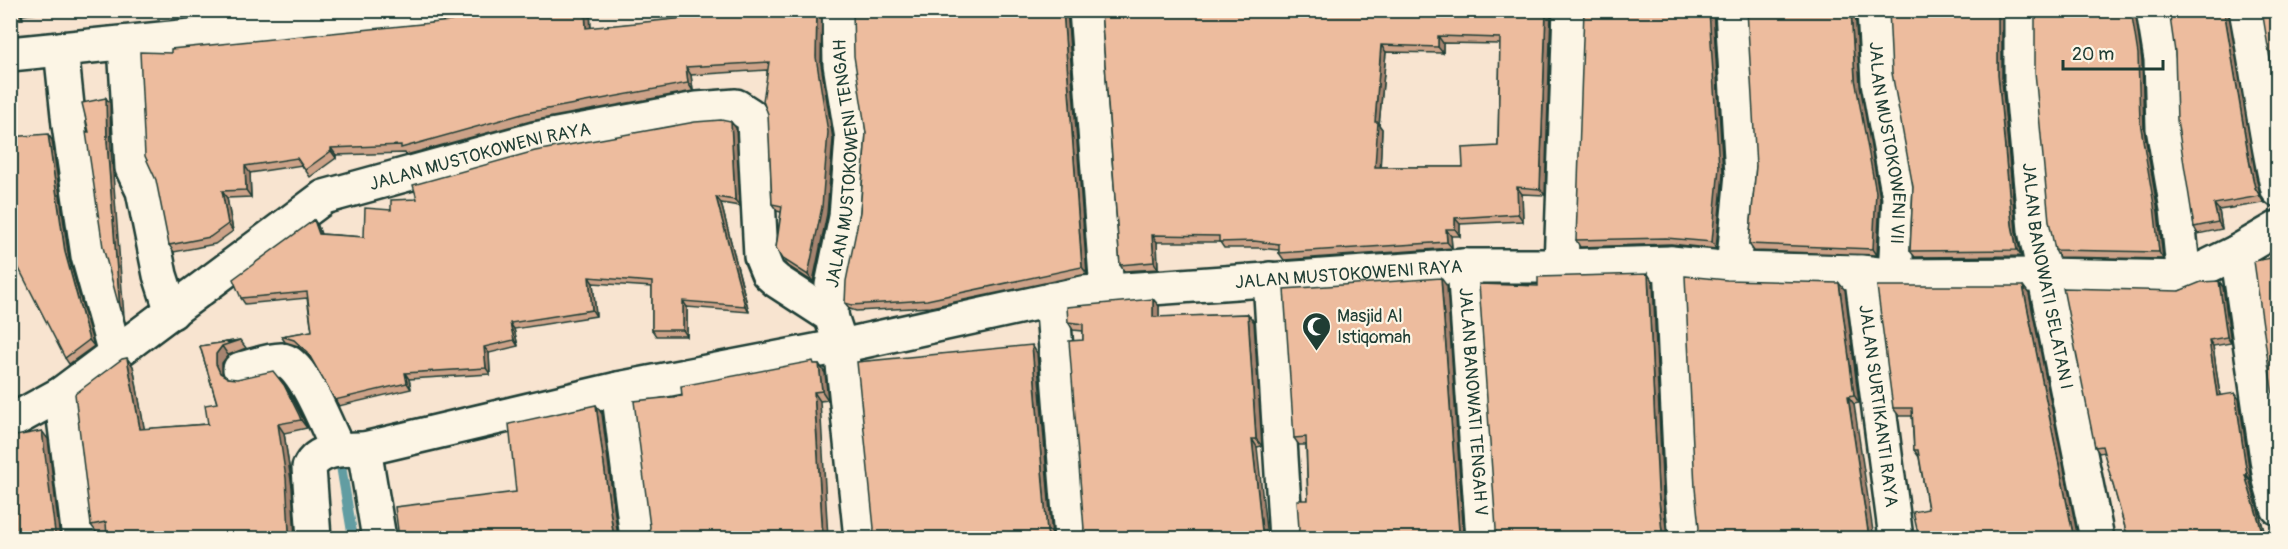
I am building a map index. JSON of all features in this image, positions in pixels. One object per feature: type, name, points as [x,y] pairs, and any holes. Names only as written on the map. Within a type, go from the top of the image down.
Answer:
[{"type":"street","points":[[10,54],[454,10]]},
{"type":"street","name":"JALAN MUSTOKOWENI TENGAH","points":[[839,10],[840,64],[852,138],[846,217],[832,285],[861,538]]},
{"type":"street","points":[[1086,10],[1107,291]]},
{"type":"street","points":[[1561,266],[1570,10]]},
{"type":"street","points":[[1732,10],[1742,174],[1733,269]]},
{"type":"street","name":"JALAN MUSTOKOWENI VII","points":[[1874,10],[1878,82],[1899,197],[1895,276]]},
{"type":"street","name":"JALAN BANOWATI SELATAN I","points":[[2021,10],[2021,79],[2035,230],[2097,538]]},
{"type":"street","points":[[2153,10],[2161,59],[2163,128],[2177,209],[2184,278],[2237,252],[2277,228]]},
{"type":"street","points":[[2246,10],[2277,190]]},
{"type":"street","points":[[125,43],[132,168],[143,190],[160,275],[172,312]]},
{"type":"street","points":[[62,50],[69,125],[88,256],[115,353]]},
{"type":"street","name":"JALAN MUSTOKOWENI RAYA","points":[[10,422],[61,394],[324,197],[535,140],[697,109],[736,106],[750,115],[754,122],[761,256],[764,265],[777,281],[836,331]]},
{"type":"street","points":[[2237,252],[2270,480],[2277,508]]},
{"type":"street","points":[[1671,263],[1686,538]]},
{"type":"street","name":"JALAN MUSTOKOWENI RAYA","points":[[341,451],[618,389],[836,331],[1082,293],[1464,266],[1671,263],[1733,269],[1861,272],[1895,276],[2044,275],[2184,278]]},
{"type":"street","name":"JALAN BANOWATI TENGAH V","points":[[1464,266],[1484,538]]},
{"type":"street","name":"JALAN SURTIKANTI RAYA","points":[[1861,272],[1896,538]]},
{"type":"street","points":[[1270,279],[1286,538]]},
{"type":"street","points":[[1052,299],[1071,538]]},
{"type":"street","points":[[240,369],[282,360],[294,365],[306,382],[341,451],[379,538]]},
{"type":"street","points":[[618,389],[637,538]]},
{"type":"street","points":[[61,394],[79,538]]},
{"type":"street","points":[[314,538],[309,472],[311,464],[341,451]]},
{"type":"building","points":[[484,10],[585,10],[586,28],[695,17],[695,10],[817,10],[816,57],[828,132],[822,207],[808,275],[783,259],[776,248],[782,206],[772,204],[768,114],[763,101],[769,62],[686,67],[688,83],[526,113],[401,148],[401,145],[331,148],[331,151],[305,170],[297,158],[245,166],[246,190],[222,191],[228,224],[210,237],[169,245],[156,180],[145,156],[140,52],[171,53],[171,49],[451,21],[464,13],[483,13]]},
{"type":"building","points":[[853,10],[1063,10],[1082,267],[927,300],[852,305],[845,303],[846,281],[860,212],[866,133],[854,56]]},
{"type":"building","points":[[1101,10],[1546,10],[1540,189],[1517,187],[1518,214],[1455,218],[1455,229],[1446,229],[1447,242],[1279,253],[1279,244],[1254,241],[1219,242],[1219,236],[1152,235],[1154,262],[1120,265]],"holes":[[[1438,36],[1500,38],[1498,146],[1462,148],[1463,167],[1375,167],[1378,122],[1375,122],[1381,45],[1438,47]]]},
{"type":"building","points":[[1584,10],[1709,10],[1719,167],[1712,242],[1666,238],[1576,240]]},
{"type":"building","points":[[1747,10],[1851,10],[1855,79],[1876,192],[1873,249],[1749,244],[1756,166]]},
{"type":"building","points":[[1889,10],[1998,10],[1998,74],[2012,225],[2017,250],[1910,251],[1913,187],[1892,73]]},
{"type":"building","points":[[2035,10],[2131,10],[2138,54],[2140,122],[2154,205],[2159,252],[2055,250],[2049,221],[2035,72]]},
{"type":"building","points":[[2169,10],[2224,10],[2250,165],[2255,188],[2260,196],[2214,204],[2218,222],[2194,227],[2177,120],[2175,52]]},
{"type":"building","points":[[2262,10],[2277,10],[2277,102]]},
{"type":"building","points":[[106,98],[107,142],[120,310],[103,247],[86,132],[89,132],[82,103]]},
{"type":"building","points":[[721,120],[731,122],[735,200],[716,197],[745,306],[683,301],[683,330],[652,330],[652,282],[589,277],[592,310],[510,323],[514,340],[484,347],[486,368],[405,373],[407,383],[335,400],[308,353],[294,340],[281,336],[312,331],[307,292],[241,298],[233,279],[314,220],[319,234],[364,237],[365,208],[391,210],[391,200],[417,199],[413,185],[535,151],[695,122]]},
{"type":"building","points":[[48,134],[65,252],[89,340],[65,358],[10,251],[10,137]]},
{"type":"building","points":[[2277,257],[2277,426],[2254,261]]},
{"type":"building","points":[[1648,274],[1658,490],[1664,538],[1494,538],[1496,529],[1479,284],[1538,286],[1538,277]]},
{"type":"building","points":[[1685,276],[1727,280],[1839,283],[1854,395],[1848,396],[1869,538],[1697,538],[1699,528]]},
{"type":"building","points":[[1441,278],[1461,538],[1297,538],[1299,529],[1297,500],[1308,500],[1306,437],[1294,438],[1284,289]]},
{"type":"building","points":[[2219,281],[2227,337],[2209,340],[2217,396],[2235,393],[2247,475],[2245,475],[2264,538],[2128,538],[2102,446],[2095,447],[2063,288],[2179,291],[2201,282]]},
{"type":"building","points":[[1877,286],[2023,286],[2073,534],[2076,538],[1919,538],[1913,512],[1928,509],[1918,450],[1914,450],[1912,408],[1893,408]]},
{"type":"building","points":[[1153,299],[1153,317],[1248,314],[1256,439],[1252,439],[1264,538],[1082,538],[1084,529],[1069,341],[1083,340],[1083,324],[1068,322],[1067,307]]},
{"type":"building","points":[[240,340],[222,346],[216,354],[216,364],[220,373],[228,378],[237,379],[273,371],[284,385],[301,420],[278,424],[286,478],[289,531],[292,538],[107,538],[106,522],[91,525],[75,394],[122,359],[127,358],[140,429],[208,424],[205,405],[217,403],[200,346]]},
{"type":"building","points":[[1032,345],[1049,538],[873,538],[874,528],[857,362]]},
{"type":"building","points":[[813,361],[814,364],[819,364],[822,391],[814,392],[823,538],[647,538],[650,527],[634,401],[682,396],[681,386]]},
{"type":"building","points":[[596,405],[615,538],[399,538],[395,507],[516,492],[509,424]]},
{"type":"building","points":[[42,431],[55,532],[53,538],[10,538],[10,437]]},
{"type":"waterway","points":[[339,454],[353,538]]},
{"type":"place","name":"Masjid Al Istiqomah","points":[[1316,352]]}]
